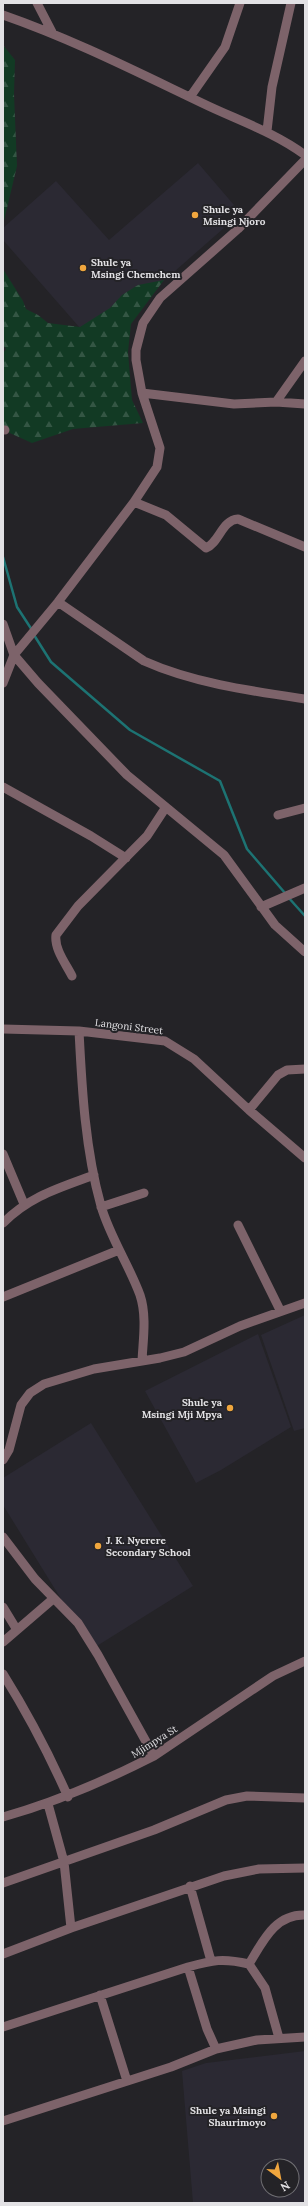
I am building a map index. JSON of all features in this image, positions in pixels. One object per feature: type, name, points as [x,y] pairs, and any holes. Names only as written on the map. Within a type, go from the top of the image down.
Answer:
[{"type":"street","points":[[38,3],[52,32]]},
{"type":"street","points":[[190,97],[225,47],[240,3]]},
{"type":"street","points":[[267,131],[272,87],[291,3]]},
{"type":"street","points":[[3,15],[52,32],[190,97],[267,131],[290,144],[305,155]]},
{"type":"street","points":[[3,683],[6,671],[14,655],[58,602],[134,502],[157,468],[160,448],[142,393],[136,350],[140,331],[150,311],[160,298],[238,229],[305,160]]},
{"type":"street","points":[[276,402],[305,361]]},
{"type":"street","points":[[142,393],[234,404],[276,402],[305,404]]},
{"type":"street","points":[[134,502],[166,515],[206,548],[211,546],[230,522],[238,519],[305,548]]},
{"type":"street","points":[[58,602],[144,660],[156,666],[194,678],[305,699]]},
{"type":"street","points":[[3,624],[14,655],[63,710],[127,775],[224,855],[275,925],[305,952]]},
{"type":"street","points":[[3,787],[92,836],[126,858]]},
{"type":"street","points":[[72,976],[60,954],[55,941],[56,935],[78,906],[147,836],[166,807]]},
{"type":"street","points":[[278,815],[305,808]]},
{"type":"street","points":[[262,907],[305,888]]},
{"type":"street","name":"Langoni Street","points":[[3,1028],[79,1031],[165,1041],[194,1059],[249,1110],[305,1158]]},
{"type":"street","points":[[79,1031],[82,1087],[94,1175],[101,1207],[140,1296],[145,1323],[142,1361]]},
{"type":"street","points":[[249,1110],[278,1074],[287,1070],[305,1069]]},
{"type":"street","points":[[3,1154],[24,1204]]},
{"type":"street","points":[[3,1223],[24,1204],[44,1194],[94,1175]]},
{"type":"street","points":[[101,1207],[144,1193]]},
{"type":"street","points":[[238,1225],[280,1310]]},
{"type":"street","points":[[3,1297],[119,1250]]},
{"type":"street","points":[[3,1460],[9,1450],[21,1405],[30,1393],[44,1384],[70,1375],[184,1352],[280,1310],[305,1303]]},
{"type":"street","points":[[3,1537],[35,1579],[78,1623],[98,1655],[154,1756]]},
{"type":"street","points":[[3,1642],[53,1599]]},
{"type":"street","points":[[3,1607],[17,1630]]},
{"type":"street","name":"Mjimpya St","points":[[3,1818],[68,1797],[154,1756],[273,1676],[305,1661]]},
{"type":"street","points":[[3,1674],[23,1705],[45,1747],[68,1797]]},
{"type":"street","points":[[3,1883],[64,1862],[226,1800],[247,1796],[305,1798]]},
{"type":"street","points":[[48,1804],[64,1862],[71,1928]]},
{"type":"street","points":[[3,1954],[71,1928],[190,1886],[224,1876],[259,1869],[305,1868]]},
{"type":"street","points":[[190,1886],[211,1961]]},
{"type":"street","points":[[249,1964],[266,1936],[279,1921],[294,1915],[305,1915]]},
{"type":"street","points":[[3,2027],[188,1967],[211,1961],[229,1959],[249,1964],[265,1988],[279,2038]]},
{"type":"street","points":[[188,1967],[207,2029],[216,2049]]},
{"type":"street","points":[[100,1995],[127,2081]]},
{"type":"street","points":[[3,2121],[127,2081],[216,2049],[279,2038],[305,2037]]},
{"type":"shaded area","points":[[198,163],[234,205],[217,220],[224,228],[150,293],[87,336],[3,240],[3,228],[56,181],[109,240]]},
{"type":"shaded area","points":[[305,1315],[305,1428],[294,1431],[261,1335]]},
{"type":"shaded area","points":[[258,1334],[291,1427],[221,1470],[196,1483],[145,1391]]},
{"type":"shaded area","name":"J. K. Nyerere Secondary School","points":[[91,1423],[193,1586],[92,1649],[3,1505],[3,1478]]},
{"type":"shaded area","points":[[305,2051],[305,2202],[193,2203],[182,2071],[206,2063]]},
{"type":"green space","points":[[3,45],[15,60],[14,94],[17,166],[3,225]]},
{"type":"green space","points":[[3,269],[23,301],[26,309],[38,315],[48,323],[80,327],[110,308],[122,295],[138,285],[164,280],[131,324],[128,352],[132,400],[143,423],[73,429],[32,443],[3,430],[3,353],[6,349],[3,345]]},
{"type":"waterway","points":[[3,557],[17,607],[32,630]]},
{"type":"waterway","points":[[34,635],[51,662],[130,730],[220,781],[247,849],[285,893]]},
{"type":"waterway","points":[[288,897],[305,916]]},
{"type":"place","name":"Shule ya Msingi Njoro","points":[[195,215]]},
{"type":"place","name":"Shule ya Msingi Chemchem","points":[[83,268]]},
{"type":"place","name":"Shule ya Msingi Mji Mpya","points":[[230,1408]]},
{"type":"place","name":"J. K. Nyerere Secondary School","points":[[98,1546]]},
{"type":"place","name":"Shule ya Msingi Shaurimoyo","points":[[274,2116]]}]
